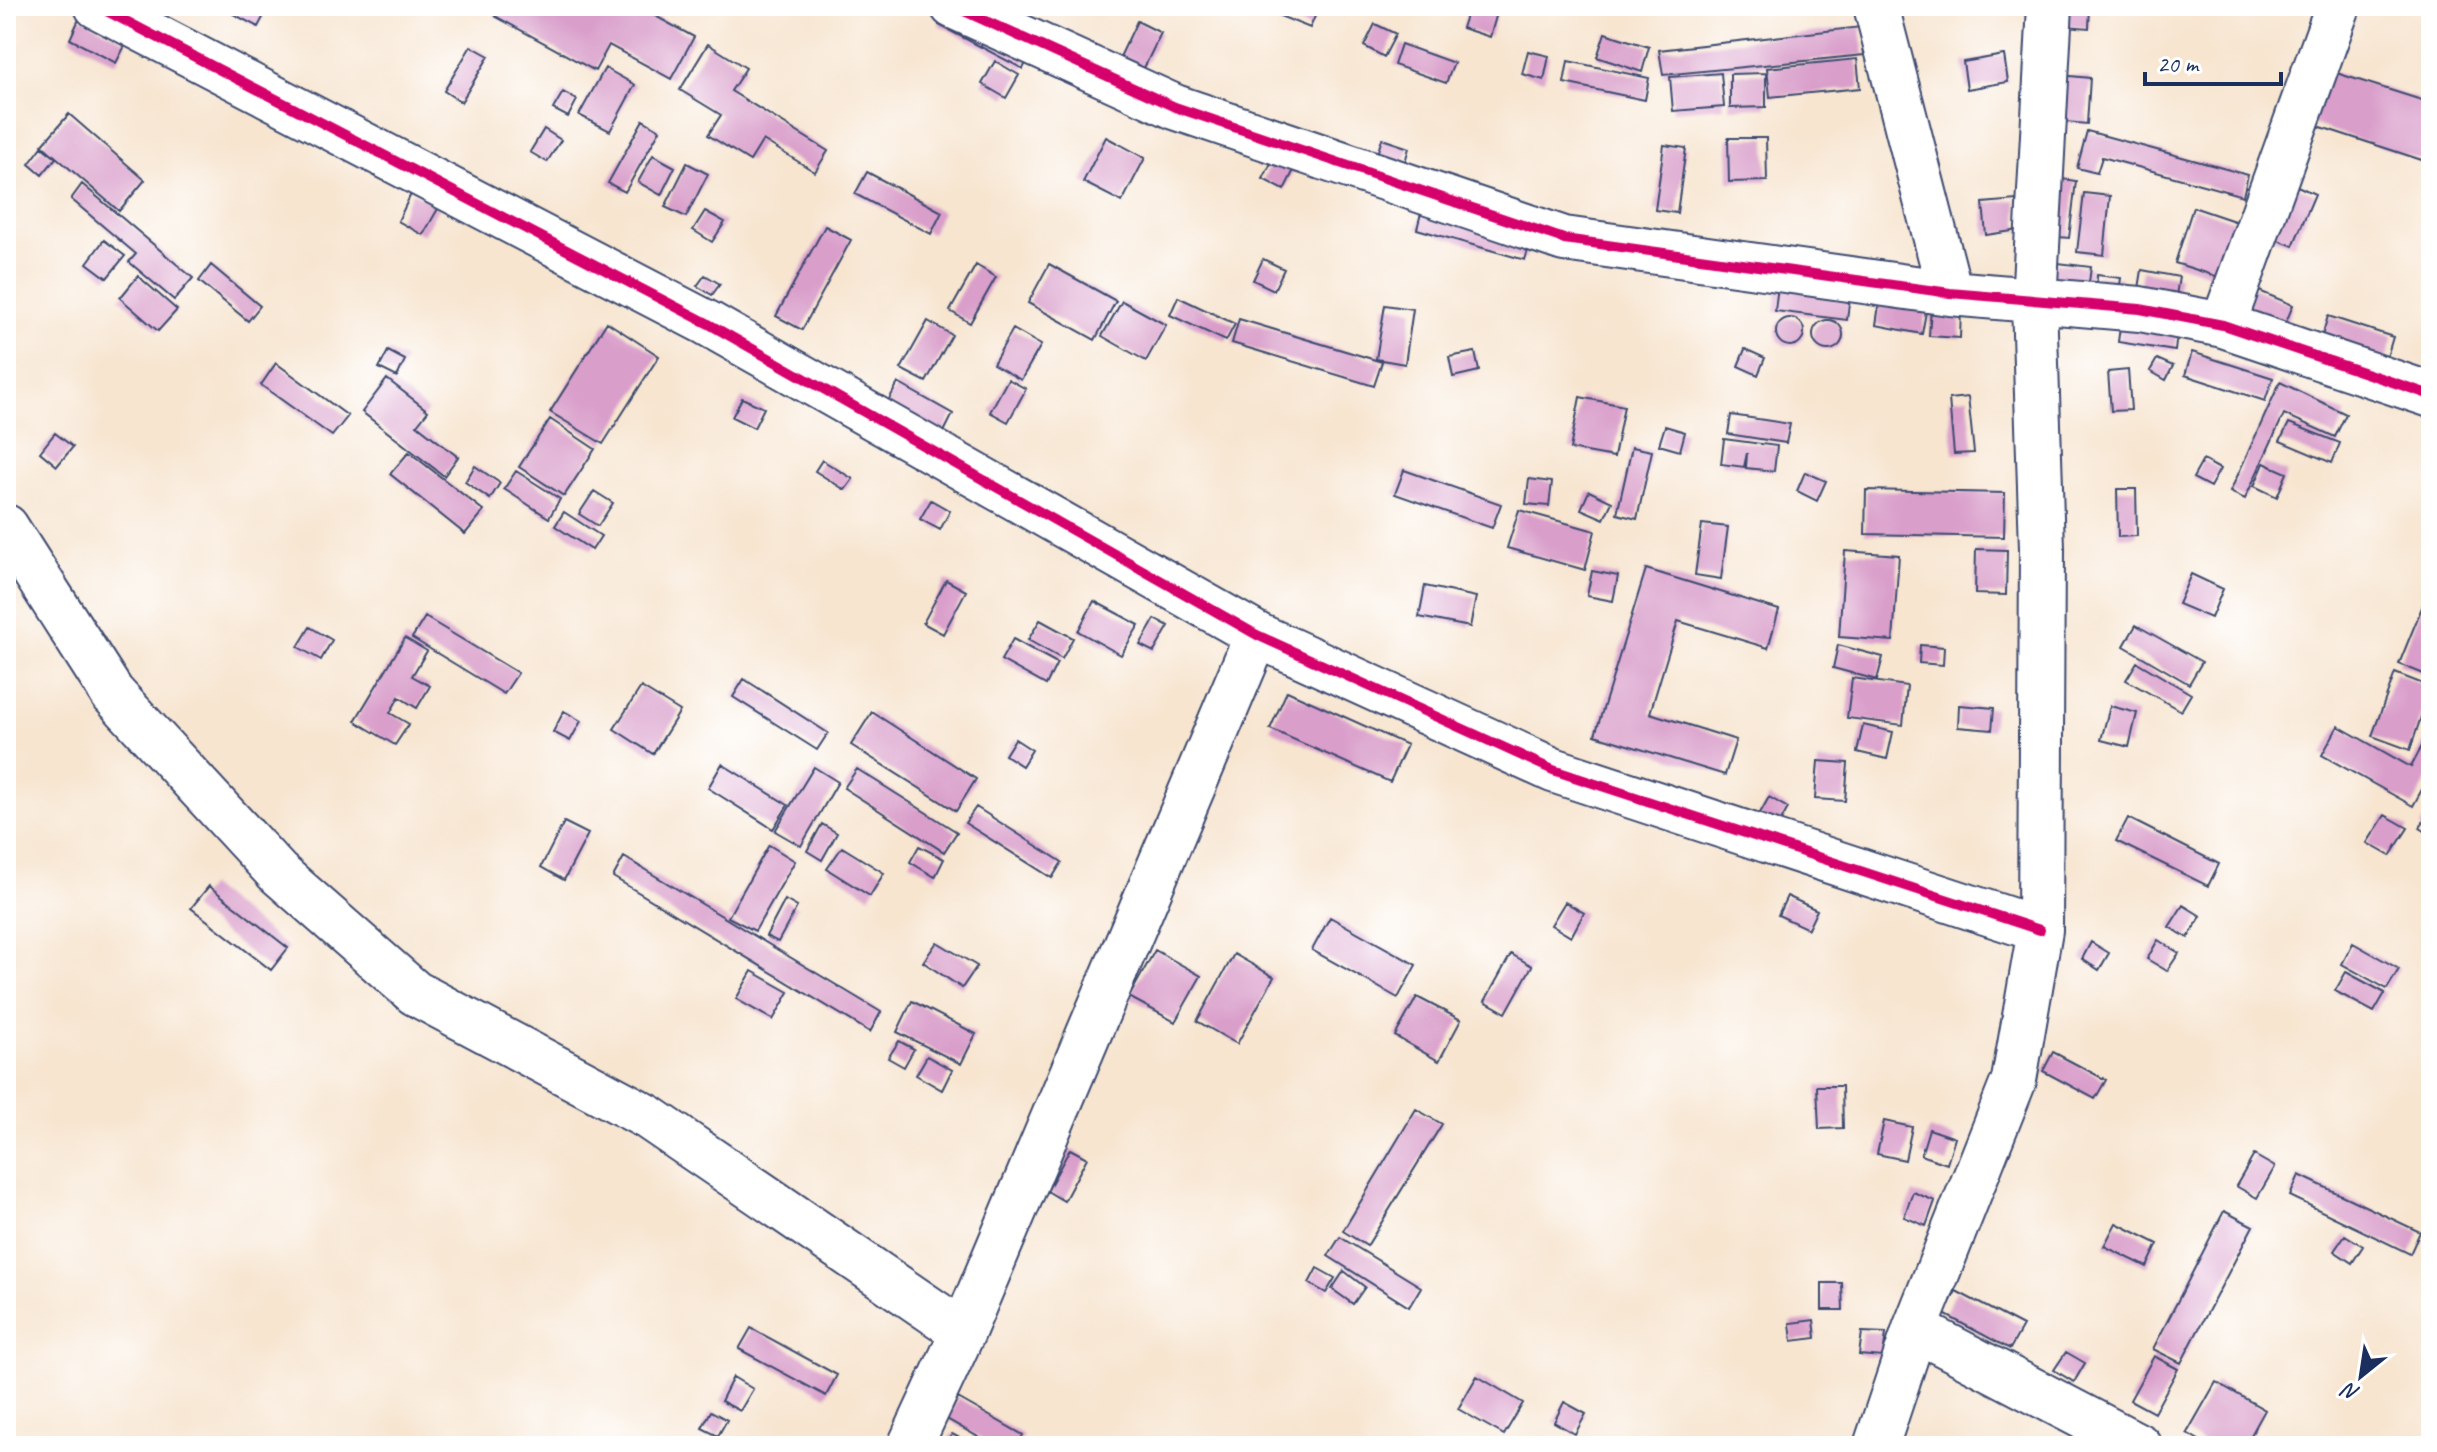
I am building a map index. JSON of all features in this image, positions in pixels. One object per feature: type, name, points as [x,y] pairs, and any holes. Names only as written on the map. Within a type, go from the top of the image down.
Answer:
[{"type":"street","points":[[97,6],[707,323],[1257,635],[1553,770],[2040,930]]},
{"type":"street","points":[[953,6],[1175,107],[1564,239],[1950,293],[2140,309],[2223,325],[2431,395]]},
{"type":"street","points":[[1876,6],[1950,293]]},
{"type":"street","points":[[1876,1446],[1915,1329],[2014,1080],[2040,930],[2042,548],[2034,302],[2050,6]]},
{"type":"street","points":[[2223,325],[2338,6]]},
{"type":"street","points":[[6,527],[112,693],[277,872],[415,993],[648,1117],[963,1332]]},
{"type":"street","points":[[910,1446],[963,1332],[1257,635]]},
{"type":"street","points":[[1915,1329],[2139,1446]]},
{"type":"building","points":[[218,6],[269,6],[258,27]]},
{"type":"building","points":[[500,6],[637,6],[694,37],[671,79],[609,45],[595,71],[495,16]]},
{"type":"building","points":[[947,6],[1032,51],[1023,69],[939,25]]},
{"type":"building","points":[[1255,6],[1312,6],[1318,9],[1310,28]]},
{"type":"building","points":[[1469,6],[1499,6],[1490,37],[1462,28]]},
{"type":"building","points":[[2067,6],[2090,6],[2089,28],[2066,26]]},
{"type":"building","points":[[80,17],[127,42],[116,63],[70,39]]},
{"type":"building","points":[[1137,21],[1161,33],[1144,68],[1120,57]]},
{"type":"building","points":[[1375,24],[1396,34],[1384,57],[1364,46]]},
{"type":"building","points":[[1861,27],[1864,55],[1663,75],[1659,50]]},
{"type":"building","points":[[1605,33],[1649,47],[1642,72],[1597,57]]},
{"type":"building","points":[[708,44],[746,68],[731,91],[828,151],[815,172],[763,140],[750,161],[708,135],[721,115],[680,90]]},
{"type":"building","points":[[1401,44],[1454,63],[1446,83],[1394,65]]},
{"type":"building","points":[[471,46],[489,56],[461,102],[444,91]]},
{"type":"building","points":[[1528,51],[1549,56],[1544,80],[1522,74]]},
{"type":"building","points":[[2004,55],[2008,82],[1967,89],[1963,62]]},
{"type":"building","points":[[1857,59],[1860,88],[1770,97],[1767,68]]},
{"type":"building","points":[[995,61],[1019,75],[1006,98],[982,84]]},
{"type":"building","points":[[1568,61],[1649,78],[1645,100],[1564,83]]},
{"type":"building","points":[[605,68],[635,85],[610,131],[579,115]]},
{"type":"building","points":[[2330,71],[2431,103],[2431,163],[2312,124]]},
{"type":"building","points":[[1721,73],[1724,107],[1673,111],[1670,77]]},
{"type":"building","points":[[1766,73],[1766,107],[1730,108],[1730,74]]},
{"type":"building","points":[[2060,75],[2090,78],[2087,124],[2056,121]]},
{"type":"building","points":[[563,92],[577,100],[568,117],[553,109]]},
{"type":"building","points":[[69,114],[145,180],[119,211],[42,145]]},
{"type":"building","points":[[643,120],[660,130],[625,192],[608,183]]},
{"type":"building","points":[[544,129],[561,140],[547,162],[530,152]]},
{"type":"building","points":[[2087,131],[2248,175],[2243,196],[2102,157],[2097,173],[2077,168]]},
{"type":"building","points":[[1106,137],[1145,158],[1122,202],[1083,182]]},
{"type":"building","points":[[1728,138],[1766,138],[1767,181],[1729,182]]},
{"type":"building","points":[[1382,139],[1409,148],[1403,169],[1375,160]]},
{"type":"building","points":[[1664,145],[1686,148],[1677,213],[1655,210]]},
{"type":"building","points":[[42,147],[56,158],[42,175],[29,164]]},
{"type":"building","points":[[653,155],[675,167],[661,195],[638,182]]},
{"type":"building","points":[[1273,159],[1294,170],[1284,190],[1263,179]]},
{"type":"building","points":[[687,163],[708,174],[686,217],[665,207]]},
{"type":"building","points":[[867,172],[942,212],[931,234],[855,194]]},
{"type":"building","points":[[2056,178],[2076,181],[2069,238],[2048,236]]},
{"type":"building","points":[[2282,179],[2315,194],[2293,246],[2260,233]]},
{"type":"building","points":[[82,184],[193,278],[174,300],[129,262],[136,254],[71,199]]},
{"type":"building","points":[[412,192],[439,207],[423,235],[398,221]]},
{"type":"building","points":[[2084,193],[2110,196],[2104,255],[2077,252]]},
{"type":"building","points":[[2016,200],[2019,230],[1986,235],[1983,203]]},
{"type":"building","points":[[1423,205],[1532,237],[1525,260],[1417,229]]},
{"type":"building","points":[[2193,207],[2240,223],[2222,278],[2175,263]]},
{"type":"building","points":[[705,211],[725,222],[712,242],[693,230]]},
{"type":"building","points":[[825,226],[851,240],[802,330],[776,316]]},
{"type":"building","points":[[104,240],[125,256],[107,278],[87,263]]},
{"type":"building","points":[[1263,259],[1284,269],[1274,290],[1253,280]]},
{"type":"building","points":[[2050,262],[2091,267],[2088,290],[2047,284]]},
{"type":"building","points":[[1049,264],[1116,301],[1095,340],[1028,303]]},
{"type":"building","points":[[211,265],[260,306],[248,321],[199,281]]},
{"type":"building","points":[[976,265],[996,277],[970,323],[950,311]]},
{"type":"building","points":[[2142,270],[2179,277],[2175,302],[2138,295]]},
{"type":"building","points":[[705,275],[720,284],[712,295],[697,286]]},
{"type":"building","points":[[2097,275],[2121,278],[2118,299],[2095,295]]},
{"type":"building","points":[[138,276],[177,310],[158,331],[120,298]]},
{"type":"building","points":[[1779,276],[1851,285],[1847,320],[1775,311]]},
{"type":"building","points":[[2252,288],[2293,305],[2283,330],[2243,312]]},
{"type":"building","points":[[1178,297],[1235,324],[1226,341],[1170,315]]},
{"type":"building","points":[[1880,298],[1927,306],[1922,334],[1876,325]]},
{"type":"building","points":[[1122,301],[1166,325],[1146,361],[1102,336]]},
{"type":"building","points":[[1385,305],[1413,309],[1405,364],[1376,359]]},
{"type":"building","points":[[1931,307],[1961,309],[1960,338],[1929,336]]},
{"type":"building","points":[[2328,316],[2393,337],[2384,367],[2319,346]]},
{"type":"building","points":[[1790,318],[1800,322],[1804,332],[1800,342],[1790,346],[1780,342],[1776,332],[1780,322]]},
{"type":"building","points":[[1239,319],[1382,362],[1374,386],[1232,343]]},
{"type":"building","points":[[2121,319],[2178,326],[2175,351],[2118,342]]},
{"type":"building","points":[[1828,320],[1839,324],[1843,335],[1839,346],[1828,350],[1817,346],[1813,335],[1817,324]]},
{"type":"building","points":[[928,321],[952,335],[926,382],[901,369]]},
{"type":"building","points":[[607,322],[659,356],[603,444],[550,412]]},
{"type":"building","points":[[1013,329],[1041,345],[1021,380],[993,364]]},
{"type":"building","points":[[1745,349],[1765,358],[1758,375],[1738,366]]},
{"type":"building","points":[[388,351],[405,360],[397,377],[379,368]]},
{"type":"building","points":[[1475,352],[1479,371],[1453,377],[1449,357]]},
{"type":"building","points":[[2192,352],[2273,378],[2265,401],[2185,375]]},
{"type":"building","points":[[2157,359],[2173,366],[2166,380],[2150,371]]},
{"type":"building","points":[[276,363],[348,416],[332,436],[261,385]]},
{"type":"building","points":[[2128,370],[2131,410],[2111,411],[2108,372]]},
{"type":"building","points":[[387,379],[428,411],[417,425],[458,457],[444,476],[362,412]]},
{"type":"building","points":[[1008,379],[1026,389],[1008,422],[990,412]]},
{"type":"building","points":[[2280,382],[2346,414],[2335,437],[2284,414],[2245,499],[2230,492]]},
{"type":"building","points":[[898,383],[953,414],[943,434],[887,403]]},
{"type":"building","points":[[1580,397],[1624,406],[1614,457],[1570,449]]},
{"type":"building","points":[[1968,397],[1974,453],[1954,454],[1949,399]]},
{"type":"building","points":[[742,398],[764,408],[754,428],[732,417]]},
{"type":"building","points":[[1731,415],[1790,424],[1786,443],[1728,434]]},
{"type":"building","points":[[550,419],[595,449],[564,496],[519,467]]},
{"type":"building","points":[[2289,423],[2340,443],[2332,463],[2280,441]]},
{"type":"building","points":[[1665,426],[1685,432],[1680,451],[1659,445]]},
{"type":"building","points":[[55,433],[73,447],[57,466],[40,452]]},
{"type":"building","points":[[1724,439],[1777,446],[1774,471],[1746,468],[1747,453],[1744,467],[1721,464]]},
{"type":"building","points":[[1632,447],[1652,451],[1637,519],[1617,514]]},
{"type":"building","points":[[409,452],[484,511],[465,534],[390,474]]},
{"type":"building","points":[[822,460],[853,479],[845,490],[815,471]]},
{"type":"building","points":[[2203,460],[2220,469],[2210,487],[2193,478]]},
{"type":"building","points":[[2264,463],[2287,473],[2277,497],[2254,486]]},
{"type":"building","points":[[475,466],[500,483],[490,499],[465,482]]},
{"type":"building","points":[[1404,470],[1501,504],[1492,528],[1395,494]]},
{"type":"building","points":[[516,471],[560,499],[549,518],[504,489]]},
{"type":"building","points":[[1805,472],[1826,481],[1817,501],[1797,491]]},
{"type":"building","points":[[1529,479],[1552,482],[1549,506],[1526,504]]},
{"type":"building","points":[[2117,489],[2136,489],[2137,536],[2118,537]]},
{"type":"building","points":[[1866,490],[2005,493],[2004,537],[1865,534]]},
{"type":"building","points":[[594,491],[613,503],[598,526],[579,514]]},
{"type":"building","points":[[1589,491],[1612,502],[1604,519],[1581,509]]},
{"type":"building","points":[[931,500],[950,511],[940,530],[920,519]]},
{"type":"building","points":[[1519,510],[1595,531],[1585,570],[1507,548]]},
{"type":"building","points":[[564,512],[601,536],[592,550],[555,526]]},
{"type":"building","points":[[1702,524],[1728,527],[1721,579],[1695,575]]},
{"type":"building","points":[[1976,549],[2007,550],[2006,595],[1975,594]]},
{"type":"building","points":[[1845,551],[1899,555],[1893,641],[1839,637]]},
{"type":"building","points":[[1646,569],[1779,610],[1768,648],[1678,621],[1650,713],[1736,740],[1725,775],[1595,735]]},
{"type":"building","points":[[1592,571],[1618,576],[1613,601],[1587,596]]},
{"type":"building","points":[[2191,574],[2223,589],[2211,618],[2178,604]]},
{"type":"building","points":[[946,580],[966,591],[943,634],[923,623]]},
{"type":"building","points":[[2431,585],[2431,677],[2399,664]]},
{"type":"building","points":[[1425,586],[1476,597],[1470,627],[1419,617]]},
{"type":"building","points":[[1094,601],[1139,625],[1121,655],[1078,631]]},
{"type":"building","points":[[425,617],[518,673],[504,694],[412,638]]},
{"type":"building","points":[[1155,619],[1169,626],[1154,652],[1140,645]]},
{"type":"building","points":[[1040,620],[1073,638],[1062,659],[1028,640]]},
{"type":"building","points":[[2136,625],[2202,662],[2189,684],[2124,646]]},
{"type":"building","points":[[310,627],[332,640],[321,660],[298,647]]},
{"type":"building","points":[[405,638],[427,651],[412,676],[430,686],[417,708],[399,697],[390,713],[409,724],[395,745],[355,721]]},
{"type":"building","points":[[1013,639],[1057,663],[1046,685],[1001,660]]},
{"type":"building","points":[[1838,645],[1883,657],[1877,680],[1833,668]]},
{"type":"building","points":[[1920,645],[1944,647],[1943,665],[1919,663]]},
{"type":"building","points":[[2137,662],[2191,694],[2181,711],[2126,680]]},
{"type":"building","points":[[2395,673],[2431,687],[2410,750],[2372,736]]},
{"type":"building","points":[[1852,678],[1907,686],[1903,725],[1847,718]]},
{"type":"building","points":[[744,679],[828,733],[817,750],[733,697]]},
{"type":"building","points":[[641,687],[680,711],[653,754],[614,729]]},
{"type":"building","points":[[1287,691],[1407,745],[1390,782],[1270,729]]},
{"type":"building","points":[[1959,705],[1994,708],[1992,730],[1958,727]]},
{"type":"building","points":[[2110,706],[2137,713],[2129,747],[2101,740]]},
{"type":"building","points":[[564,711],[581,721],[570,741],[553,732]]},
{"type":"building","points":[[872,712],[976,779],[956,811],[851,745]]},
{"type":"building","points":[[1863,725],[1893,732],[1887,759],[1857,752]]},
{"type":"building","points":[[2338,726],[2411,767],[2431,729],[2431,773],[2413,806],[2322,755]]},
{"type":"building","points":[[1015,739],[1032,750],[1022,766],[1005,755]]},
{"type":"building","points":[[1818,761],[1848,763],[1845,801],[1815,799]]},
{"type":"building","points":[[722,764],[788,805],[773,829],[708,788]]},
{"type":"building","points":[[814,767],[838,782],[801,846],[775,831]]},
{"type":"building","points":[[857,769],[957,832],[944,852],[844,788]]},
{"type":"building","points":[[1769,797],[1788,808],[1778,826],[1759,815]]},
{"type":"building","points":[[976,807],[1062,862],[1052,878],[965,823]]},
{"type":"building","points":[[2431,807],[2431,835],[2420,828]]},
{"type":"building","points":[[2385,815],[2408,828],[2390,856],[2367,843]]},
{"type":"building","points":[[2128,818],[2219,864],[2208,886],[2116,841]]},
{"type":"building","points":[[564,822],[588,834],[564,880],[541,867]]},
{"type":"building","points":[[822,824],[837,833],[822,860],[807,851]]},
{"type":"building","points":[[769,845],[795,861],[755,931],[728,917]]},
{"type":"building","points":[[919,846],[944,859],[935,877],[910,862]]},
{"type":"building","points":[[842,847],[884,873],[870,896],[827,869]]},
{"type":"building","points":[[624,857],[881,1012],[870,1032],[613,877]]},
{"type":"building","points":[[209,886],[288,948],[271,970],[191,908]]},
{"type":"building","points":[[1787,896],[1817,910],[1808,929],[1778,915]]},
{"type":"building","points":[[785,900],[797,907],[778,942],[766,936]]},
{"type":"building","points":[[1565,902],[1584,913],[1571,937],[1551,925]]},
{"type":"building","points":[[2183,905],[2201,916],[2188,938],[2169,927]]},
{"type":"building","points":[[1330,917],[1416,965],[1398,998],[1312,950]]},
{"type":"building","points":[[2158,940],[2179,953],[2167,971],[2147,959]]},
{"type":"building","points":[[937,942],[977,966],[962,988],[923,962]]},
{"type":"building","points":[[2091,942],[2109,953],[2099,970],[2082,959]]},
{"type":"building","points":[[2353,943],[2399,969],[2387,989],[2342,964]]},
{"type":"building","points":[[1155,950],[1201,976],[1175,1022],[1129,997]]},
{"type":"building","points":[[1234,954],[1274,977],[1237,1044],[1197,1021]]},
{"type":"building","points":[[1511,954],[1532,966],[1506,1013],[1485,1001]]},
{"type":"building","points":[[752,971],[789,992],[773,1020],[736,999]]},
{"type":"building","points":[[2346,972],[2385,993],[2374,1012],[2335,991]]},
{"type":"building","points":[[1417,997],[1461,1020],[1439,1061],[1395,1036]]},
{"type":"building","points":[[912,1001],[976,1034],[961,1064],[897,1032]]},
{"type":"building","points":[[899,1041],[914,1049],[904,1067],[888,1058]]},
{"type":"building","points":[[2053,1052],[2106,1080],[2095,1099],[2043,1071]]},
{"type":"building","points":[[927,1056],[952,1070],[942,1090],[916,1075]]},
{"type":"building","points":[[1817,1086],[1842,1086],[1843,1128],[1819,1129]]},
{"type":"building","points":[[1416,1109],[1442,1124],[1367,1246],[1343,1231]]},
{"type":"building","points":[[1884,1121],[1912,1127],[1905,1160],[1877,1154]]},
{"type":"building","points":[[1929,1129],[1955,1138],[1947,1164],[1921,1155]]},
{"type":"building","points":[[1070,1149],[1087,1158],[1064,1201],[1047,1191]]},
{"type":"building","points":[[2254,1155],[2275,1167],[2257,1198],[2236,1186]]},
{"type":"building","points":[[2299,1175],[2420,1232],[2410,1254],[2290,1196]]},
{"type":"building","points":[[1913,1192],[1935,1201],[1926,1226],[1904,1217]]},
{"type":"building","points":[[2224,1211],[2253,1226],[2181,1363],[2153,1349]]},
{"type":"building","points":[[2116,1223],[2158,1244],[2147,1267],[2104,1246]]},
{"type":"building","points":[[2345,1235],[2363,1246],[2352,1263],[2334,1251]]},
{"type":"building","points":[[1340,1237],[1421,1287],[1409,1307],[1328,1256]]},
{"type":"building","points":[[1317,1268],[1335,1278],[1326,1293],[1309,1283]]},
{"type":"building","points":[[1344,1271],[1365,1287],[1353,1304],[1332,1289]]},
{"type":"building","points":[[1822,1283],[1842,1283],[1843,1310],[1822,1310]]},
{"type":"building","points":[[1956,1291],[2023,1326],[2010,1349],[1944,1314]]},
{"type":"building","points":[[1814,1320],[1816,1338],[1792,1341],[1790,1323]]},
{"type":"building","points":[[751,1328],[837,1375],[826,1396],[739,1349]]},
{"type":"building","points":[[1862,1332],[1886,1333],[1883,1357],[1859,1355]]},
{"type":"building","points":[[2066,1352],[2085,1363],[2074,1382],[2054,1370]]},
{"type":"building","points":[[2154,1356],[2178,1369],[2154,1413],[2130,1400]]},
{"type":"building","points":[[1477,1376],[1523,1403],[1504,1435],[1458,1409]]},
{"type":"building","points":[[733,1377],[753,1389],[740,1411],[721,1401]]},
{"type":"building","points":[[2216,1382],[2265,1410],[2245,1446],[2209,1446],[2187,1433]]},
{"type":"building","points":[[958,1398],[1023,1435],[1017,1446],[994,1446],[947,1419]]},
{"type":"building","points":[[1564,1402],[1586,1414],[1575,1434],[1554,1422]]},
{"type":"building","points":[[711,1411],[727,1420],[718,1436],[702,1428]]},
{"type":"building","points":[[952,1434],[971,1444],[970,1446],[945,1446]]},
{"type":"cycle path","points":[[97,6],[707,323],[1257,635],[1553,770],[2040,930]]},
{"type":"cycle path","points":[[953,6],[1175,107],[1564,239],[1950,293],[2140,309],[2223,325],[2431,395]]}]
